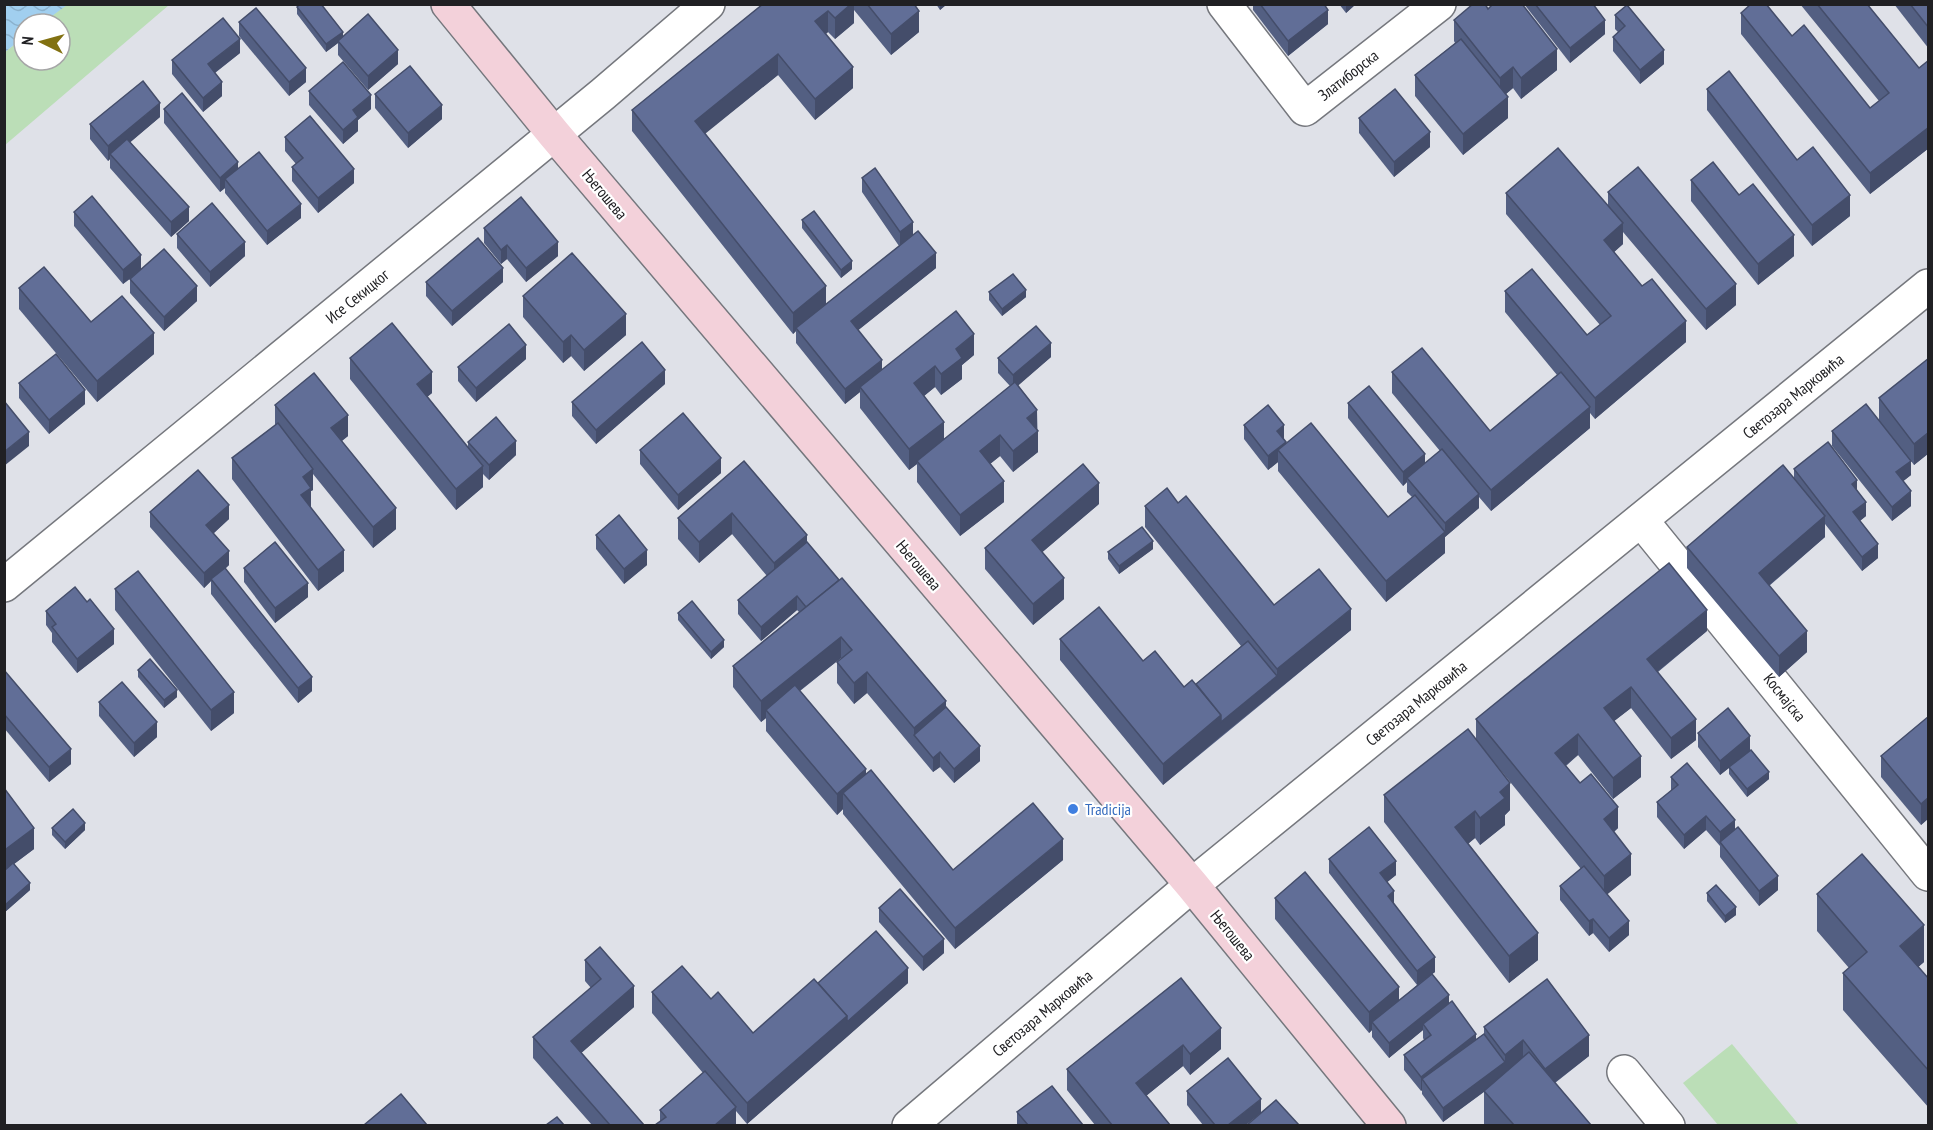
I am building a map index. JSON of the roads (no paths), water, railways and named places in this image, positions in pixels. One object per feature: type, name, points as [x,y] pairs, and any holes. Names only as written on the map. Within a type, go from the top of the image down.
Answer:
[{"type":"street","name":"Његошева","points":[[448,4],[554,134],[1192,885],[1389,1125]]},
{"type":"street","name":"Исе Секицког","points":[[4,585],[554,134],[708,4]]},
{"type":"street","name":"Златиборска","points":[[1224,4],[1305,109],[1439,4]]},
{"type":"street","name":"Светозара Марковића","points":[[909,1125],[1192,885],[1929,286]]},
{"type":"street","name":"Космајска","points":[[1641,520],[1927,868]]},
{"type":"street","points":[[1624,1072],[1668,1125]]},
{"type":"water","points":[[5,4],[67,4],[57,12],[12,12],[12,46],[5,52]]},
{"type":"place","name":"Tradicija","points":[[1073,809]]}]
